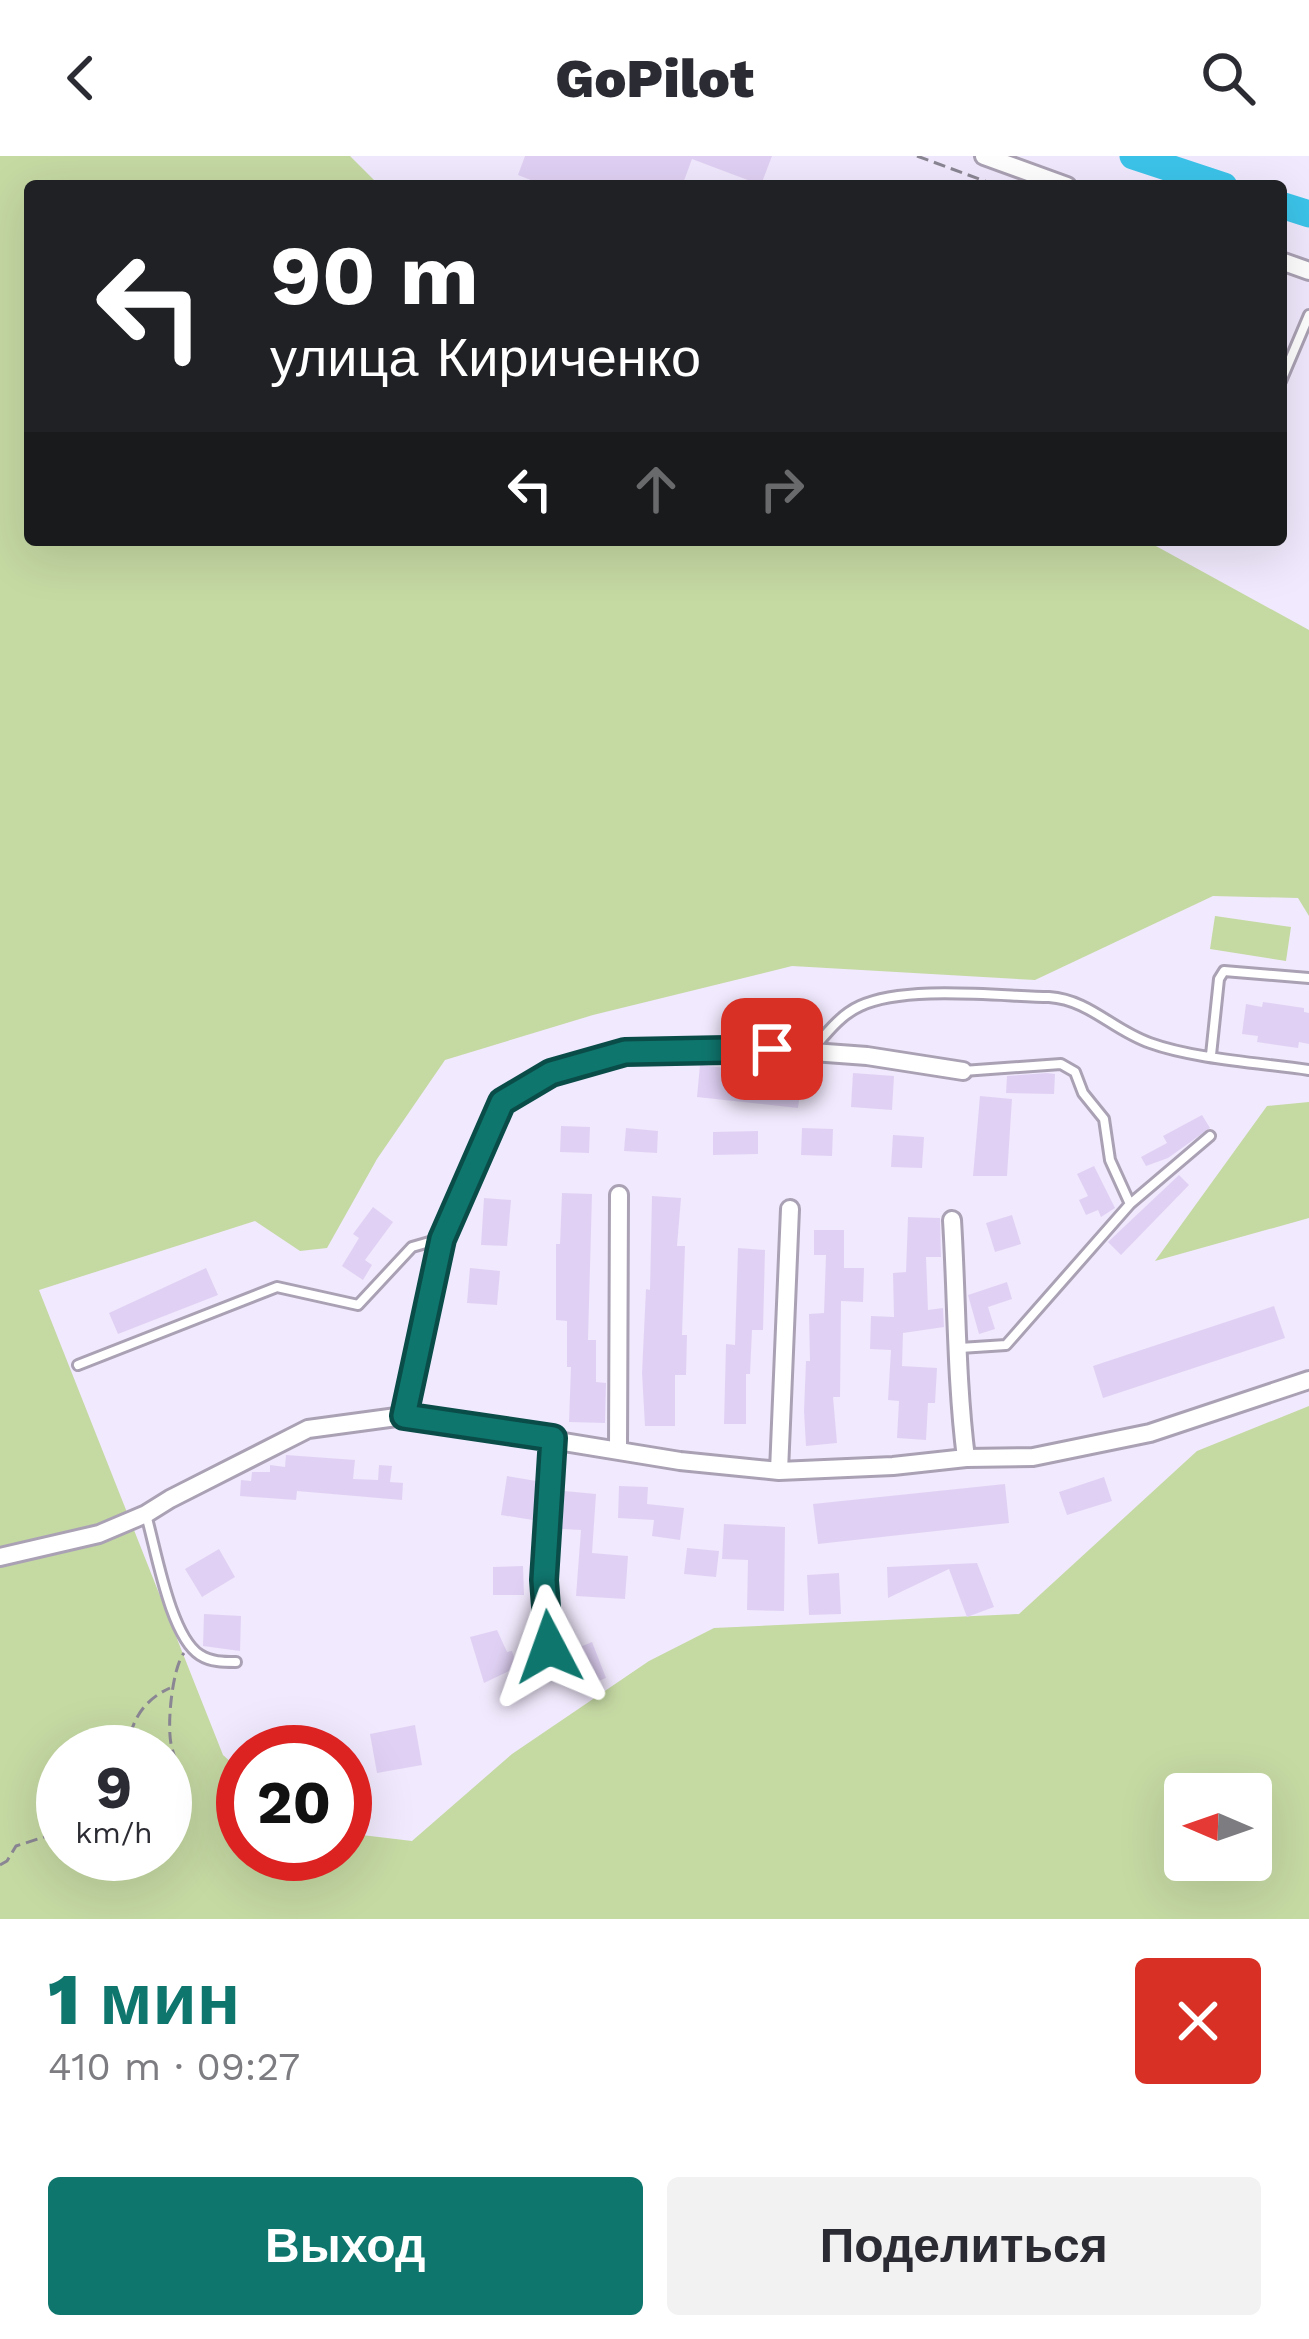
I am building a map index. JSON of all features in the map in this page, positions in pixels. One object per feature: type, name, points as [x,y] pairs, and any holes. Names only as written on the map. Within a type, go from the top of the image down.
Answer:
[{"type":"street","points":[[984,156],[1050,180]]},
{"type":"street","points":[[404,1416],[442,1239],[502,1102],[551,1073],[625,1052],[811,1052],[963,1071]]},
{"type":"street","points":[[618,1449],[619,1196]]},
{"type":"street","points":[[778,1471],[790,1209]]},
{"type":"street","points":[[952,1220],[960,1348],[957,1387],[966,1457]]},
{"type":"street","points":[[0,1556],[99,1534],[308,1429],[404,1416],[680,1461],[778,1471],[966,1457],[1033,1457],[1150,1433],[1309,1380]]},
{"type":"lane","points":[[1287,367],[1309,315]]},
{"type":"lane","points":[[1211,1054],[1219,979],[1224,971],[1309,979]]},
{"type":"lane","points":[[811,1052],[857,1007],[893,995],[1071,999],[1092,1008],[1127,1035],[1156,1046],[1309,1070]]},
{"type":"lane","points":[[963,1071],[1061,1064],[1076,1072],[1082,1093],[1104,1119],[1110,1160],[1130,1204]]},
{"type":"lane","points":[[960,1348],[1006,1345],[1130,1204],[1210,1136]]},
{"type":"lane","points":[[78,1365],[278,1287],[358,1305],[412,1247],[442,1239]]},
{"type":"lane","points":[[531,1670],[547,1659],[549,1647],[544,1580],[553,1438]]},
{"type":"lane","points":[[146,1514],[178,1626],[189,1647],[203,1658],[236,1662]]},
{"type":"path","points":[[917,156],[982,180]]},
{"type":"path","points":[[171,1725],[175,1664],[189,1647]]},
{"type":"path","points":[[132,1725],[162,1691],[173,1688]]},
{"type":"path","points":[[0,1865],[16,1846],[36,1840]]},
{"type":"green space","points":[[0,156],[350,156],[374,180],[24,180],[24,546],[1156,546],[1309,630],[1309,916],[1298,898],[1213,896],[1035,980],[792,966],[593,1015],[445,1060],[377,1159],[327,1248],[300,1251],[255,1221],[39,1290],[216,1737],[216,1881],[372,1881],[372,1836],[412,1841],[512,1754],[649,1661],[714,1628],[1019,1614],[1197,1451],[1309,1406],[1309,1919],[0,1919]]},
{"type":"green space","points":[[1215,916],[1291,927],[1286,961],[1210,949]]},
{"type":"green space","points":[[1309,1102],[1309,1218],[1155,1261],[1267,1106]]},
{"type":"building","points":[[525,156],[772,156],[763,180],[748,180],[692,159],[684,180],[531,180],[518,175]]},
{"type":"building","points":[[1263,1002],[1304,1008],[1309,1013],[1309,1044],[1299,1042],[1298,1048],[1257,1042],[1258,1036],[1242,1034],[1246,1004],[1262,1007]]},
{"type":"building","points":[[762,1063],[803,1069],[798,1108],[697,1097],[700,1065],[760,1072]]},
{"type":"building","points":[[853,1073],[894,1076],[892,1110],[851,1107]]},
{"type":"building","points":[[1055,1074],[1054,1094],[1006,1093],[1007,1076]]},
{"type":"building","points":[[980,1096],[1012,1099],[1007,1176],[973,1176]]},
{"type":"building","points":[[1202,1115],[1210,1128],[1168,1158],[1146,1166],[1141,1157],[1167,1143],[1163,1136]]},
{"type":"building","points":[[561,1126],[590,1127],[589,1153],[560,1152]]},
{"type":"building","points":[[626,1128],[658,1131],[657,1153],[624,1151]]},
{"type":"building","points":[[802,1128],[833,1129],[832,1156],[801,1155]]},
{"type":"building","points":[[758,1131],[758,1154],[713,1155],[713,1132]]},
{"type":"building","points":[[893,1135],[924,1137],[922,1168],[891,1167]]},
{"type":"building","points":[[1094,1166],[1115,1208],[1101,1217],[1098,1210],[1086,1215],[1079,1200],[1088,1196],[1077,1174]]},
{"type":"building","points":[[1179,1175],[1189,1185],[1121,1255],[1108,1242]]},
{"type":"building","points":[[562,1193],[592,1194],[588,1340],[596,1340],[596,1382],[606,1383],[605,1423],[569,1422],[567,1321],[556,1320]]},
{"type":"building","points":[[652,1196],[681,1198],[677,1246],[685,1246],[682,1335],[687,1335],[686,1375],[675,1375],[675,1426],[645,1426],[642,1373]]},
{"type":"building","points":[[484,1198],[511,1200],[507,1246],[481,1245]]},
{"type":"building","points":[[373,1207],[393,1222],[365,1260],[372,1265],[363,1280],[342,1266],[359,1238],[353,1234]]},
{"type":"building","points":[[1012,1215],[1021,1244],[995,1252],[986,1223]]},
{"type":"building","points":[[908,1217],[940,1218],[941,1257],[926,1257],[928,1310],[943,1308],[944,1327],[903,1333],[902,1366],[937,1368],[935,1403],[928,1403],[926,1440],[897,1438],[899,1401],[888,1400],[891,1350],[870,1349],[871,1316],[894,1317],[893,1273],[906,1272]]},
{"type":"building","points":[[814,1230],[844,1230],[844,1268],[864,1268],[863,1302],[841,1301],[840,1397],[833,1397],[837,1443],[806,1446],[809,1314],[824,1313],[826,1255],[814,1255]]},
{"type":"building","points":[[738,1248],[765,1250],[763,1330],[752,1330],[746,1424],[724,1424],[726,1344],[735,1345]]},
{"type":"building","points":[[206,1268],[218,1295],[118,1334],[109,1313]]},
{"type":"building","points":[[470,1268],[500,1271],[497,1305],[467,1303]]},
{"type":"building","points":[[1007,1282],[1012,1299],[988,1307],[995,1329],[979,1334],[968,1295]]},
{"type":"building","points":[[1274,1306],[1285,1338],[1103,1398],[1093,1366]]},
{"type":"building","points":[[286,1455],[355,1460],[353,1479],[378,1480],[379,1465],[392,1466],[390,1482],[403,1483],[402,1500],[297,1491],[296,1500],[240,1496],[241,1480],[251,1481],[252,1472],[270,1472],[270,1465],[285,1467]]},
{"type":"building","points":[[507,1476],[542,1482],[539,1521],[501,1515]]},
{"type":"building","points":[[1104,1477],[1112,1501],[1067,1515],[1059,1492]]},
{"type":"building","points":[[1005,1484],[1009,1523],[818,1544],[813,1504]]},
{"type":"building","points":[[619,1486],[648,1487],[647,1504],[684,1508],[680,1540],[652,1536],[654,1520],[618,1518]]},
{"type":"building","points":[[564,1491],[596,1494],[592,1553],[628,1556],[625,1599],[576,1596],[581,1530],[562,1529]]},
{"type":"building","points":[[724,1524],[785,1527],[784,1611],[747,1610],[748,1560],[722,1559]]},
{"type":"building","points":[[687,1548],[719,1551],[716,1577],[684,1574]]},
{"type":"building","points":[[219,1549],[235,1577],[202,1597],[185,1569]]},
{"type":"building","points":[[977,1563],[994,1607],[967,1617],[949,1569],[888,1598],[887,1567]]},
{"type":"building","points":[[523,1566],[524,1595],[493,1595],[493,1567]]},
{"type":"building","points":[[839,1573],[841,1614],[809,1615],[807,1575]]},
{"type":"building","points":[[204,1614],[241,1616],[240,1651],[203,1646]]},
{"type":"building","points":[[497,1630],[517,1667],[484,1683],[470,1637]]},
{"type":"building","points":[[592,1642],[606,1678],[588,1685],[573,1650]]},
{"type":"building","points":[[415,1725],[422,1765],[377,1773],[372,1734]]},
{"type":"waterway","points":[[1133,156],[1206,180]]},
{"type":"waterway","points":[[1287,207],[1309,214]]},
{"type":"route","points":[[549,1647],[544,1580],[553,1438],[404,1416],[442,1239],[502,1102],[551,1073],[625,1052],[772,1049]]}]
